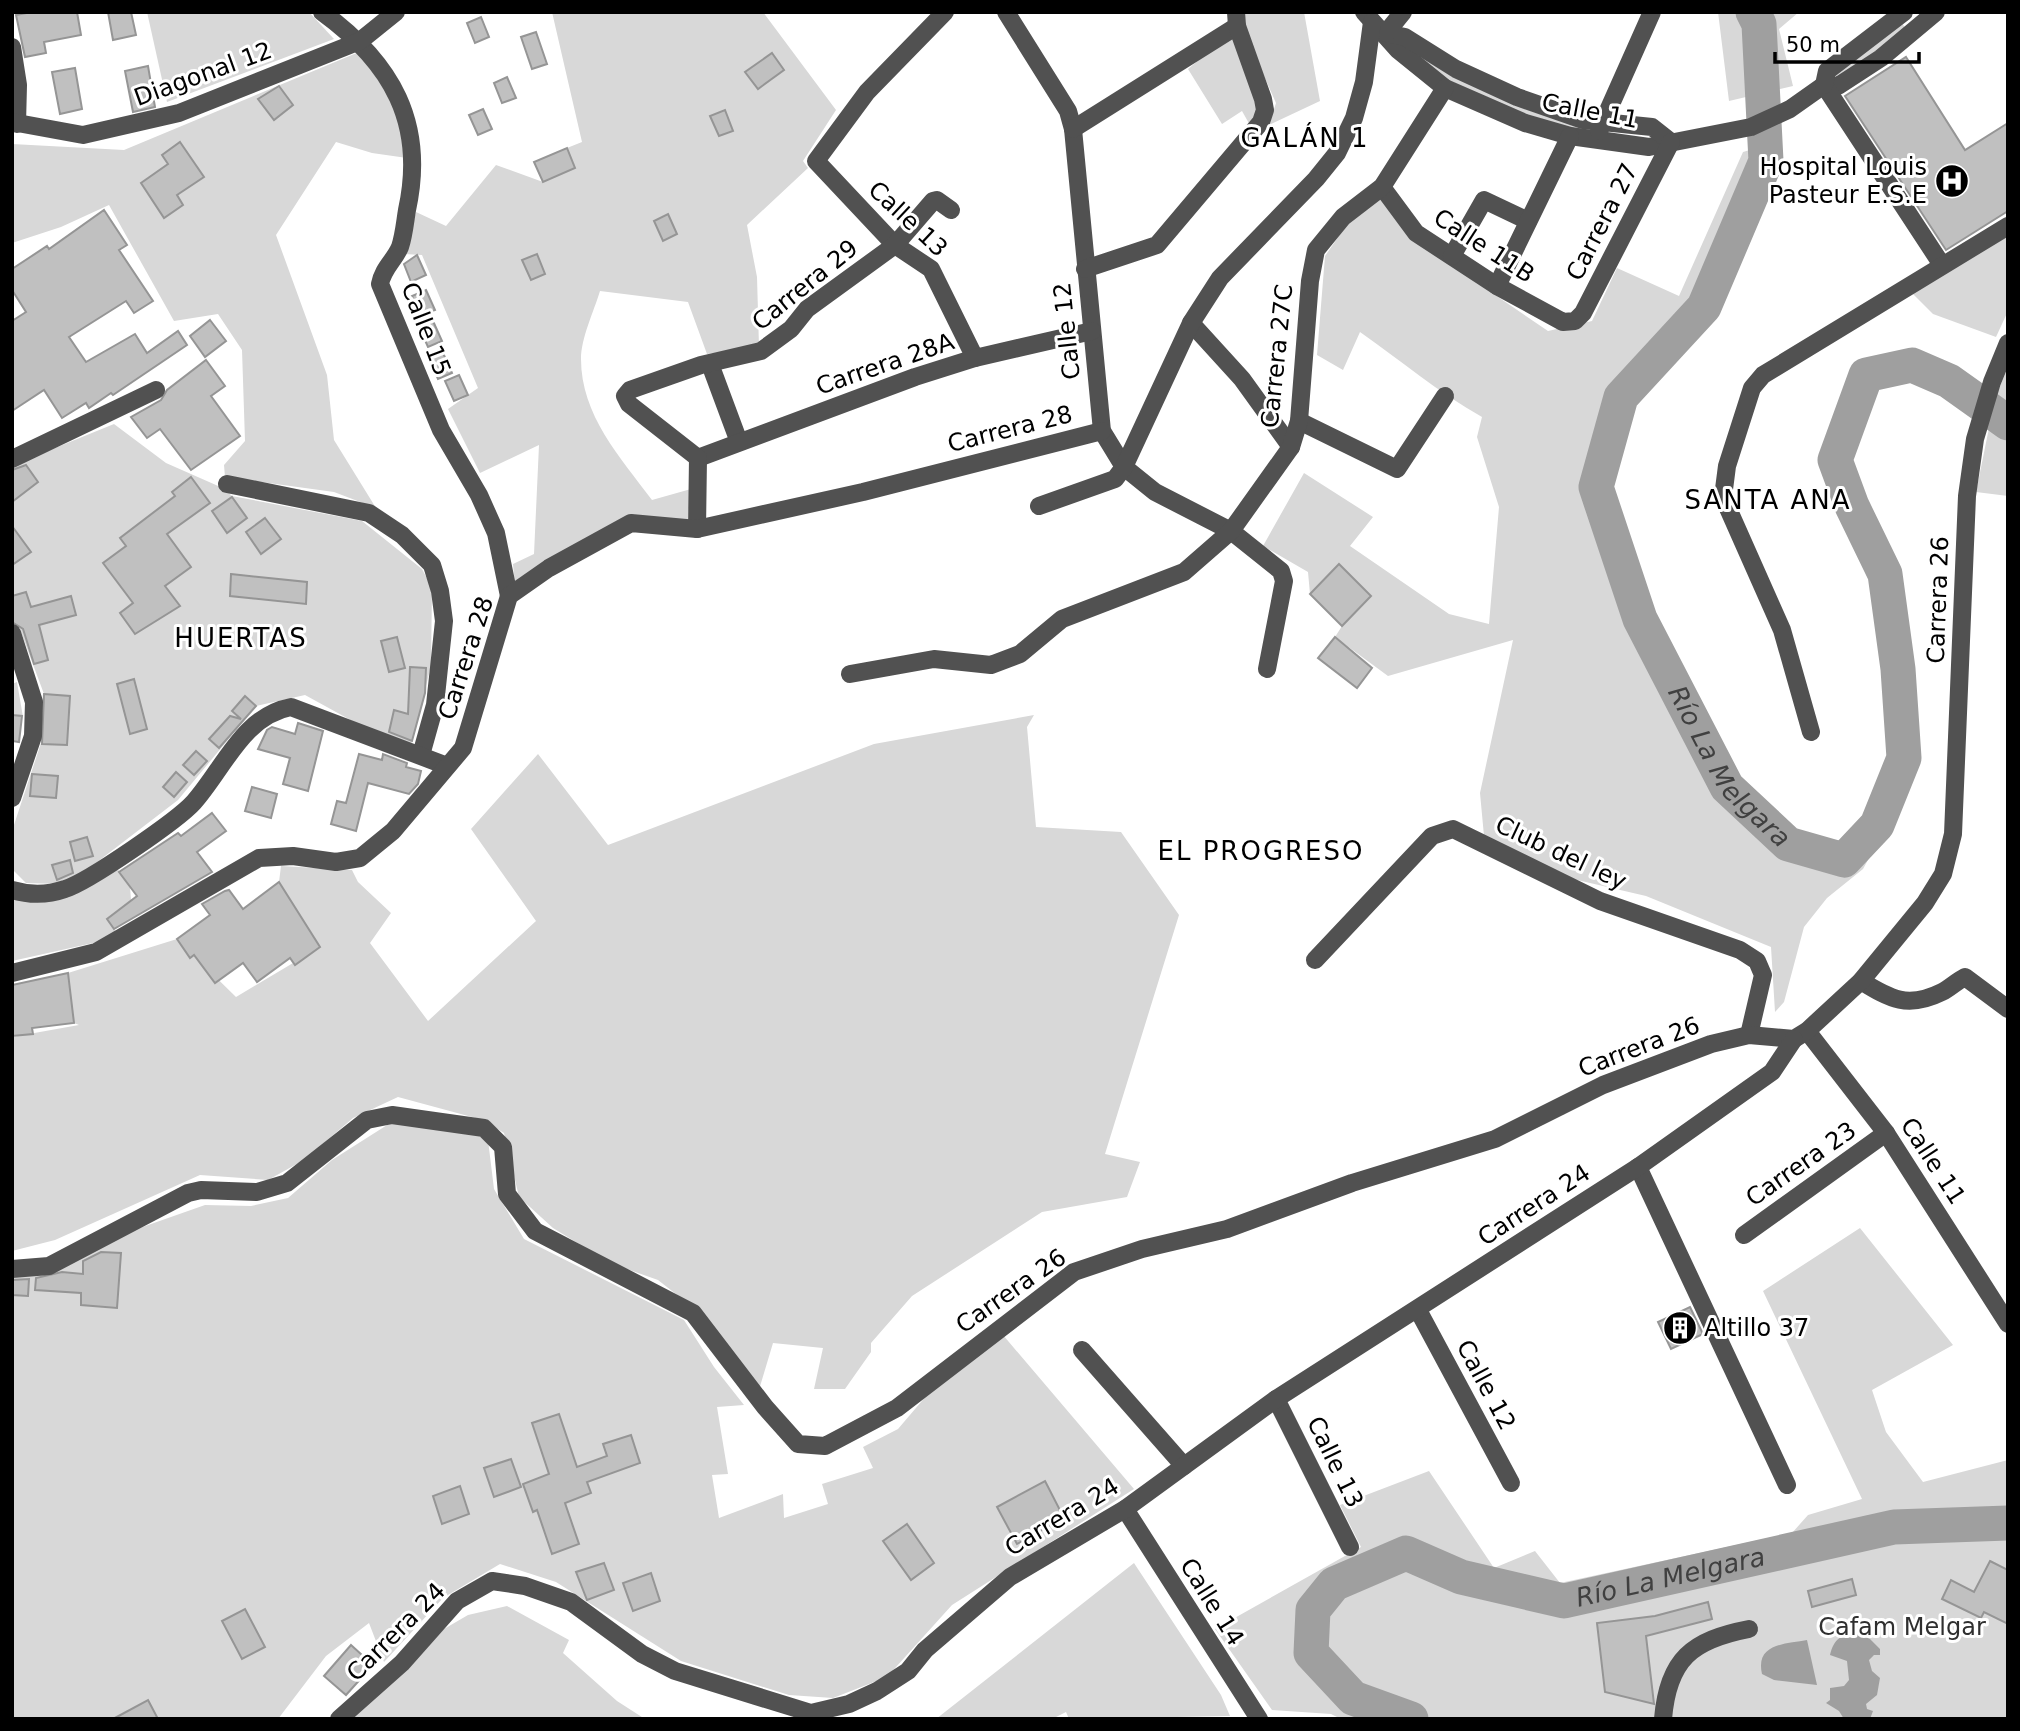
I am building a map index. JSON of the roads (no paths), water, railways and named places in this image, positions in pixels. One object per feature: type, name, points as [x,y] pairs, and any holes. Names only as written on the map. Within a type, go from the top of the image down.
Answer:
[{"type":"street","points":[[322,12],[360,41]]},
{"type":"street","name":"Diagonal 12","points":[[15,123],[83,135],[179,113],[360,41],[396,12]]},
{"type":"street","name":"Calle 13","points":[[945,12],[867,92],[816,161],[895,245],[931,269],[975,358]]},
{"type":"street","name":"Calle 12","points":[[1006,12],[1068,111],[1073,129],[1102,430],[1124,467],[1155,492],[1231,531],[1281,571],[1284,582],[1267,669]]},
{"type":"street","points":[[1039,506],[1115,479],[1124,467],[1191,323],[1220,278],[1316,179],[1337,153],[1354,118],[1364,82],[1374,22],[1403,12]]},
{"type":"street","name":"Carrera 27","points":[[1594,141],[1652,12]]},
{"type":"street","points":[[1671,142],[1751,127],[1790,109],[1824,85],[1838,86],[1881,58],[1936,12]]},
{"type":"street","points":[[1913,32],[1902,13],[1827,71],[1824,85],[1942,265]]},
{"type":"street","points":[[1073,129],[1236,19],[1265,110],[1261,122],[1157,245],[1085,269]]},
{"type":"street","name":"Calle 11","points":[[1374,22],[1398,50],[1446,88],[1525,123],[1594,141],[1649,147],[1671,142]]},
{"type":"street","name":"Calle 11","points":[[1374,22],[1405,37],[1457,69],[1517,97],[1603,124],[1652,127],[1671,142]]},
{"type":"street","name":"Calle 15","points":[[360,41],[401,98],[414,152],[410,196],[399,248],[383,271],[380,284],[440,430],[479,495],[496,533],[509,596]]},
{"type":"street","points":[[12,47],[18,85],[15,123]]},
{"type":"street","name":"Carrera 27C","points":[[850,674],[934,659],[991,665],[1020,654],[1062,619],[1184,572],[1231,531],[1291,447],[1299,421],[1310,281],[1316,250],[1343,217],[1382,187],[1446,88]]},
{"type":"street","points":[[1497,286],[1570,136]]},
{"type":"street","name":"Carrera 27","points":[[1575,321],[1583,313],[1671,142]]},
{"type":"street","name":"Calle 11B","points":[[1382,187],[1416,233],[1497,286],[1563,323],[1575,321]]},
{"type":"street","name":"Carrera 29","points":[[698,458],[629,404],[625,396],[630,390],[761,351],[791,329],[807,309],[895,245],[935,199],[951,210]]},
{"type":"street","points":[[1452,256],[1484,200],[1528,221]]},
{"type":"street","points":[[1808,725],[1782,630],[1723,497],[1727,466],[1752,388],[1763,375],[2008,226]]},
{"type":"street","points":[[1191,323],[1242,379],[1291,447]]},
{"type":"street","name":"Carrera 28A","points":[[698,458],[975,358],[1092,331]]},
{"type":"street","name":"Carrera 26","points":[[12,1269],[49,1266],[188,1193],[201,1190],[257,1192],[286,1183],[367,1120],[392,1115],[484,1128],[503,1147],[507,1194],[535,1231],[693,1313],[765,1408],[799,1444],[825,1446],[897,1408],[1074,1272],[1142,1249],[1227,1229],[1352,1183],[1494,1139],[1603,1085],[1711,1044],[1749,1034],[1800,1035],[1861,981],[1925,903],[1943,874],[1953,834],[1966,520],[1975,439],[1992,382],[2008,344]]},
{"type":"street","points":[[710,364],[739,442]]},
{"type":"street","points":[[12,459],[156,390]]},
{"type":"street","points":[[1299,421],[1397,469],[1445,396]]},
{"type":"street","name":"Carrera 28","points":[[12,973],[96,953],[259,858],[293,856],[336,862],[360,858],[393,831],[463,748],[509,596],[527,582],[631,523],[697,529],[863,492],[1102,430]]},
{"type":"street","points":[[697,529],[698,458]]},
{"type":"street","points":[[227,484],[369,513],[402,535],[432,565],[440,591],[444,621],[435,705],[421,755]]},
{"type":"street","points":[[12,633],[34,702],[33,736],[12,798]]},
{"type":"street","points":[[12,890],[29,895],[65,889],[104,868],[192,804],[245,732],[272,711],[291,707],[371,740],[447,766]]},
{"type":"street","name":"Club del ley","points":[[1315,960],[1432,836],[1453,829],[1600,901],[1740,950],[1757,961],[1763,975],[1749,1034]]},
{"type":"street","points":[[1861,981],[1888,998],[1907,1003],[1941,992],[1965,977],[2008,1009]]},
{"type":"street","name":"Calle 11","points":[[1800,1035],[1886,1133],[2008,1324]]},
{"type":"street","name":"Carrera 24","points":[[339,1719],[402,1663],[457,1601],[492,1581],[525,1586],[571,1602],[632,1647],[675,1671],[811,1713],[849,1704],[908,1671],[925,1650],[1010,1577],[1125,1509],[1276,1399],[1639,1167],[1773,1072],[1800,1035]]},
{"type":"street","name":"Carrera 23","points":[[1744,1235],[1886,1133]]},
{"type":"street","points":[[1639,1167],[1787,1485]]},
{"type":"street","name":"Calle 12","points":[[1418,1310],[1511,1483]]},
{"type":"street","points":[[1082,1350],[1184,1466]]},
{"type":"street","name":"Calle 13","points":[[1276,1399],[1350,1547]]},
{"type":"street","name":"Calle 14","points":[[1125,1509],[1259,1719]]},
{"type":"street","points":[[1663,1719],[1665,1691],[1680,1658],[1713,1636],[1749,1629]]},
{"type":"waterway","name":"Río La Melgara","points":[[1753,12],[1759,24],[1766,161],[1704,307],[1621,397],[1596,487],[1640,619],[1727,787],[1788,844],[1844,860],[1877,825],[1904,758],[1898,669],[1885,574],[1852,506],[1835,460],[1866,375],[1912,365],[1949,381],[2008,423]]},
{"type":"waterway","name":"Río La Melgara","points":[[1411,1719],[1353,1698],[1311,1653],[1313,1610],[1334,1584],[1406,1553],[1461,1577],[1564,1601],[1894,1527],[2008,1523]]},
{"type":"place","name":"Hospital Louis Pasteur E.S.E","points":[[1952,181]]},
{"type":"place","name":"Altillo 37","points":[[1680,1328]]},
{"type":"district","name":"GALÁN 1","points":[[1305,138]]},
{"type":"district","name":"SANTA ANA","points":[[1768,500]]},
{"type":"district","name":"HUERTAS","points":[[241,638]]},
{"type":"district","name":"EL PROGRESO","points":[[1261,851]]},
{"type":"park label","name":"Cafam Melgar","points":[[1902,1627]]}]
